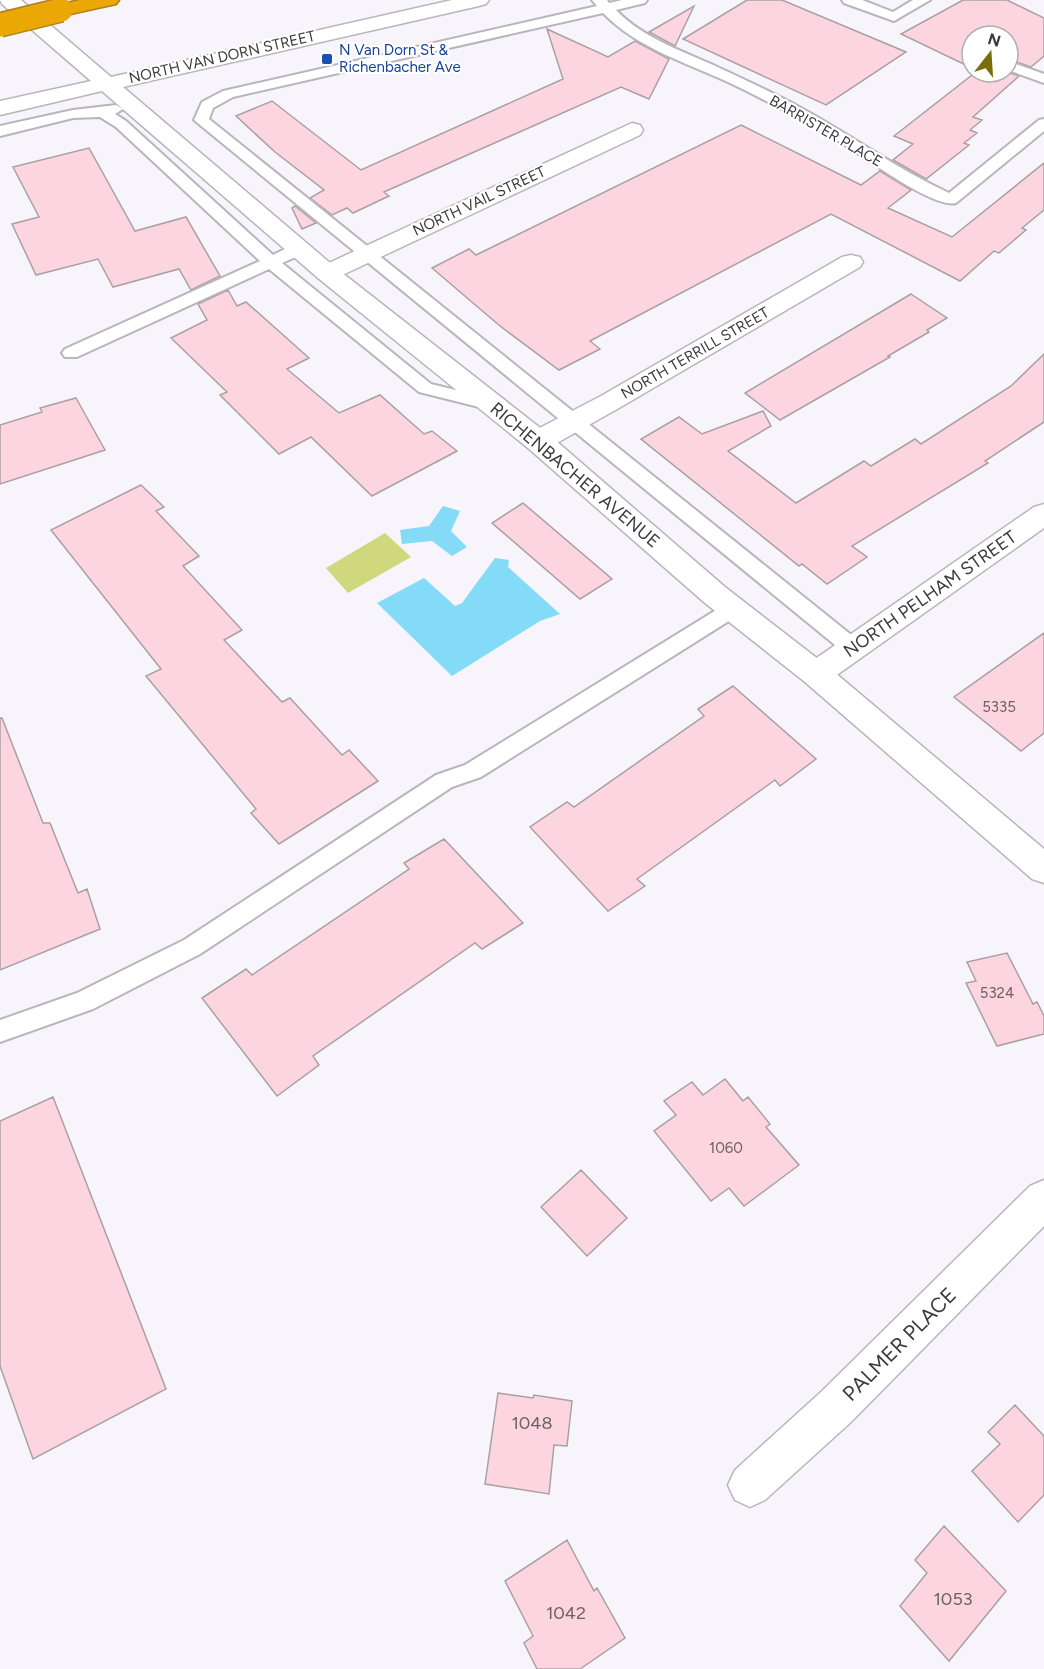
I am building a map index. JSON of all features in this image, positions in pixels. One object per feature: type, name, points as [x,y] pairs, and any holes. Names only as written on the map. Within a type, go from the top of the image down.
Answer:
[{"type":"highway","points":[[0,25],[109,0]]},
{"type":"street","name":"RICHENBACHER AVENUE","points":[[9,0],[103,83],[116,109],[299,249],[538,441],[1044,869]]},
{"type":"street","name":"NORTH VAN DORN STREET","points":[[0,108],[479,0]]},
{"type":"street","name":"NORTH VAIL STREET","points":[[327,273],[632,130]]},
{"type":"street","name":"NORTH TERRILL STREET","points":[[538,441],[851,262]]},
{"type":"street","name":"NORTH PELHAM STREET","points":[[816,674],[1044,514]]},
{"type":"street","name":"PALMER PLACE","points":[[750,1485],[836,1407],[1044,1199]]},
{"type":"lane","points":[[640,0],[603,4],[228,94],[207,105],[201,120],[853,648]]},
{"type":"lane","points":[[849,0],[894,17],[923,0]]},
{"type":"lane","name":"BARRISTER PLACE","points":[[603,4],[638,36],[795,111],[847,140],[914,183],[950,200],[1044,123]]},
{"type":"lane","points":[[1020,69],[1044,79]]},
{"type":"lane","points":[[0,131],[73,114],[116,109],[121,124],[270,261],[425,388],[491,404]]},
{"type":"lane","points":[[71,353],[299,249]]},
{"type":"lane","points":[[0,1031],[84,1001],[192,947],[444,781],[482,765],[734,609]]},
{"type":"green space","points":[[385,533],[411,557],[348,593],[326,568]]},
{"type":"water","points":[[443,506],[460,511],[451,531],[467,547],[452,556],[432,541],[402,544],[400,530],[429,526]]},
{"type":"water","points":[[495,558],[509,560],[508,567],[560,614],[540,621],[452,676],[377,603],[424,578],[455,606],[462,603]]},
{"type":"building","points":[[747,0],[782,0],[906,52],[826,105],[683,39]]},
{"type":"building","points":[[963,0],[1007,0],[1044,18],[1044,56],[1031,67],[1020,63],[1020,24],[960,24],[960,62],[901,34]]},
{"type":"building","points":[[694,6],[675,46],[649,32]]},
{"type":"building","points":[[547,29],[608,57],[635,41],[669,59],[649,99],[621,87],[384,192],[389,196],[353,213],[347,208],[332,215],[310,198],[324,190],[275,152],[236,116],[272,101],[361,170],[563,79]]},
{"type":"building","points":[[961,84],[1010,84],[973,117],[982,120],[970,130],[977,133],[964,143],[969,145],[926,179],[893,160],[913,144],[894,136]]},
{"type":"building","points":[[741,125],[861,185],[880,171],[911,190],[888,208],[952,237],[1044,163],[1044,210],[1022,228],[1026,230],[999,253],[994,251],[960,281],[831,214],[590,341],[600,349],[559,370],[500,326],[432,268],[469,249],[476,255]]},
{"type":"building","points":[[89,148],[135,231],[186,217],[220,276],[191,290],[179,269],[113,287],[98,259],[36,275],[12,224],[39,217],[13,167]]},
{"type":"building","points":[[295,206],[316,223],[302,229],[292,208]]},
{"type":"building","points":[[228,290],[237,306],[246,302],[309,358],[287,369],[339,413],[380,395],[424,434],[432,431],[457,451],[372,496],[311,437],[279,454],[220,395],[227,392],[171,338],[207,320],[198,304]]},
{"type":"building","points":[[911,294],[947,318],[927,330],[929,332],[888,356],[890,357],[780,420],[745,393]]},
{"type":"building","points":[[1044,354],[1044,422],[985,461],[988,463],[852,546],[867,557],[827,584],[802,564],[799,566],[641,439],[679,417],[702,434],[763,411],[771,426],[728,451],[796,503],[864,461],[871,466],[915,439],[921,444],[1011,386]]},
{"type":"building","points":[[76,398],[105,450],[0,484],[0,425],[42,412],[40,408]]},
{"type":"building","points":[[141,485],[164,507],[156,511],[199,556],[183,566],[242,630],[224,640],[282,702],[290,698],[342,755],[349,750],[378,781],[279,844],[251,813],[256,809],[146,676],[161,669],[51,530]]},
{"type":"building","points":[[523,503],[612,579],[580,599],[492,523]]},
{"type":"building","points":[[1044,633],[1044,733],[1021,751],[954,697]]},
{"type":"building","points":[[733,686],[816,759],[780,786],[775,780],[637,879],[645,886],[608,911],[530,827],[567,802],[574,807],[704,716],[698,709]]},
{"type":"building","points":[[0,718],[2,718],[43,823],[50,823],[78,893],[87,889],[100,929],[0,970]]},
{"type":"building","points":[[444,839],[523,923],[482,949],[475,943],[313,1056],[319,1065],[277,1096],[202,998],[246,969],[252,975],[409,869],[404,863]]},
{"type":"building","points":[[1007,953],[1033,1004],[1037,1002],[1044,1016],[1044,1034],[997,1046],[966,983],[976,981],[967,962]]},
{"type":"building","points":[[725,1079],[743,1101],[748,1097],[770,1124],[766,1127],[799,1165],[744,1206],[729,1188],[711,1201],[654,1131],[676,1115],[664,1101],[692,1082],[703,1095]]},
{"type":"building","points":[[53,1097],[166,1389],[33,1459],[0,1366],[0,1121]]},
{"type":"building","points":[[581,1170],[627,1218],[587,1256],[541,1207]]},
{"type":"building","points":[[498,1393],[533,1398],[534,1395],[572,1401],[567,1446],[554,1445],[549,1494],[485,1484]]},
{"type":"building","points":[[1015,1405],[1044,1436],[1044,1495],[1018,1522],[972,1471],[1000,1444],[988,1432]]},
{"type":"building","points":[[944,1526],[1006,1591],[949,1661],[900,1606],[927,1573],[915,1560]]},
{"type":"building","points":[[567,1540],[594,1591],[597,1588],[625,1638],[580,1669],[537,1669],[524,1643],[533,1636],[505,1581]]},
{"type":"place","name":"N Van Dorn St & Richenbacher Ave","points":[[327,59]]}]
